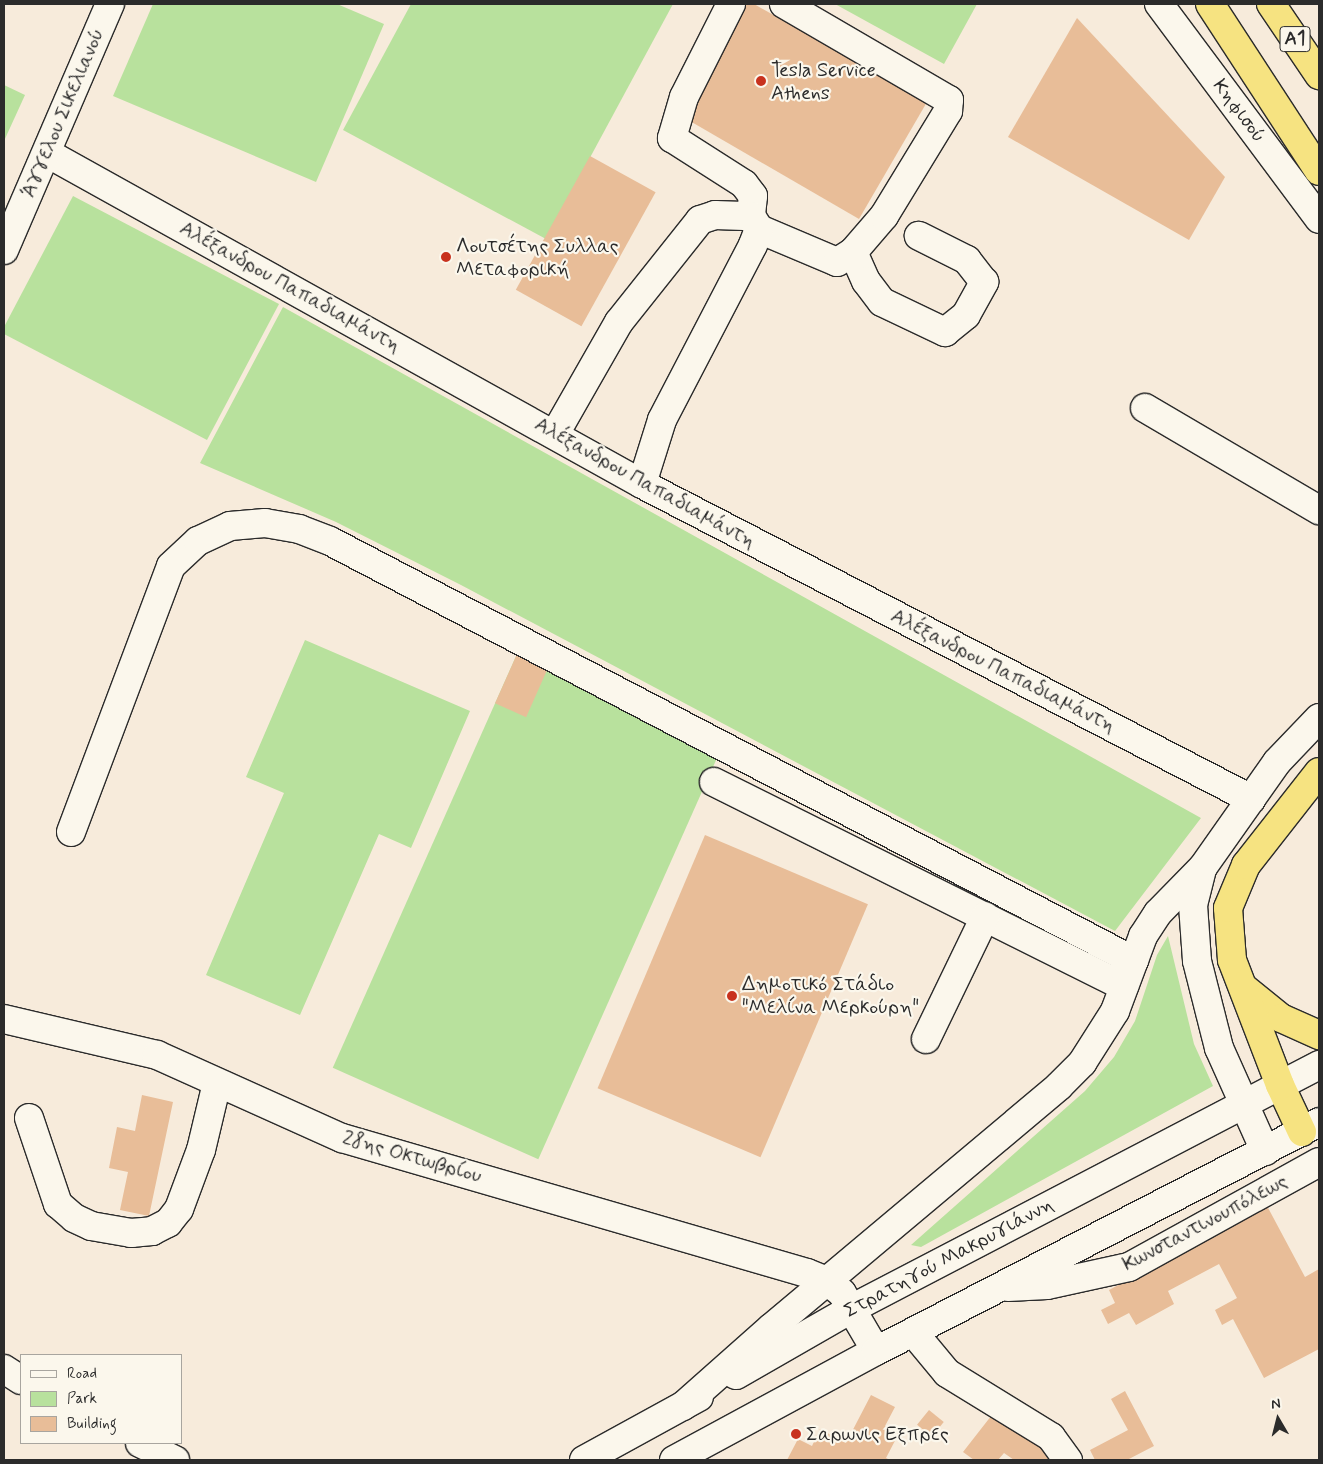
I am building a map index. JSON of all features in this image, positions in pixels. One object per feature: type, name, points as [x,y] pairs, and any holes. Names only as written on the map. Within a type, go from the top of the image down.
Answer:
[{"type":"highway","points":[[1210,4],[1319,171]]},
{"type":"highway","name":"Α1","points":[[1271,4],[1319,75]]},
{"type":"highway","points":[[1310,1127],[1280,1085],[1232,960],[1228,938],[1228,908],[1236,883],[1266,836],[1319,772]]},
{"type":"highway","points":[[1243,988],[1281,1018],[1319,1035]]},
{"type":"street","name":"Άγγελου Σικελιανού","points":[[4,250],[110,4]]},
{"type":"street","points":[[642,484],[662,420],[755,223],[753,196],[744,184],[672,138],[684,97],[731,4]]},
{"type":"street","points":[[555,434],[619,322],[700,220],[714,215],[755,223],[837,262],[853,252],[884,216],[948,111],[950,100],[784,4]]},
{"type":"street","name":"Κηφισού","points":[[1159,4],[1319,219]]},
{"type":"street","name":"Αλέξανδρου Παπαδιαμάντη","points":[[47,153],[642,484],[1251,799]]},
{"type":"street","points":[[853,252],[866,281],[882,302],[945,332],[966,315],[984,282],[967,260],[919,236]]},
{"type":"street","points":[[1145,408],[1319,510]]},
{"type":"street","points":[[70,832],[171,566],[198,541],[230,526],[265,524],[299,528],[330,541],[1128,973]]},
{"type":"street","points":[[684,1406],[827,1281],[1059,1086],[1100,1039],[1128,973],[1158,913],[1203,867],[1292,745],[1319,718]]},
{"type":"street","points":[[714,782],[985,917],[1128,973]]},
{"type":"street","points":[[1203,867],[1193,905],[1197,961],[1219,1048],[1265,1151]]},
{"type":"street","points":[[926,1039],[985,917]]},
{"type":"street","name":"28ης Οκτωβρίου","points":[[4,1019],[140,1050],[342,1138],[768,1260],[827,1281]]},
{"type":"street","name":"Στρατηγού Μακρυγιάννη","points":[[584,1460],[684,1406],[852,1308],[1244,1102],[1319,1065]]},
{"type":"street","points":[[29,1118],[58,1204],[91,1226],[130,1233],[152,1231],[168,1223],[179,1209],[201,1150],[217,1083]]},
{"type":"street","points":[[674,1460],[876,1351],[1310,1127]]},
{"type":"street","name":"Κωνσταντινουπόλεως","points":[[999,1288],[1047,1285],[1129,1267],[1319,1162]]},
{"type":"street","points":[[827,1281],[840,1291],[852,1308],[876,1351]]},
{"type":"street","points":[[913,1332],[947,1373],[1051,1437],[1068,1460]]},
{"type":"street","points":[[4,1369],[20,1379]]},
{"type":"street","points":[[142,1444],[175,1460]]},
{"type":"green space","points":[[153,4],[337,4],[384,24],[316,182],[113,96]]},
{"type":"green space","points":[[411,4],[673,4],[546,239],[343,130]]},
{"type":"green space","points":[[835,4],[977,4],[944,64]]},
{"type":"green space","points":[[4,85],[25,95],[4,141]]},
{"type":"green space","points":[[73,196],[279,304],[207,440],[4,334],[4,327]]},
{"type":"green space","points":[[283,307],[1201,818],[1115,931],[461,585],[336,522],[200,463]]},
{"type":"green space","points":[[305,640],[470,711],[411,848],[379,834],[300,1015],[206,975],[284,793],[246,777]]},
{"type":"green space","points":[[517,654],[723,746],[538,1159],[333,1068]]},
{"type":"green space","points":[[1168,936],[1194,1044],[1213,1086],[921,1247],[911,1245],[1085,1091],[1114,1057],[1135,1021],[1157,955]]},
{"type":"building","points":[[746,4],[754,4],[927,102],[859,219],[683,117]]},
{"type":"building","points":[[1077,18],[1225,177],[1189,240],[1008,137]]},
{"type":"building","points":[[590,156],[656,192],[581,326],[516,290]]},
{"type":"building","points":[[517,654],[548,668],[526,717],[495,703]]},
{"type":"building","name":"Δημοτικό Στάδιο \"Μελίνα Μερκούρη\"","points":[[705,835],[868,904],[760,1157],[598,1088]]},
{"type":"building","points":[[142,1095],[173,1102],[149,1216],[120,1210],[128,1172],[109,1168],[117,1127],[135,1131]]},
{"type":"building","points":[[1267,1206],[1305,1277],[1319,1269],[1319,1349],[1264,1378],[1233,1319],[1222,1325],[1215,1310],[1237,1298],[1219,1264],[1168,1291],[1174,1304],[1136,1325],[1129,1313],[1108,1324],[1101,1310],[1115,1303],[1109,1290]]},
{"type":"building","points":[[1125,1391],[1154,1446],[1127,1460],[1095,1460],[1090,1450],[1128,1430],[1111,1399]]},
{"type":"building","points":[[871,1395],[895,1407],[885,1426],[899,1433],[886,1458],[890,1460],[787,1460],[798,1439],[812,1446],[820,1429],[846,1443]]},
{"type":"building","points":[[929,1410],[944,1422],[932,1437],[917,1425]]},
{"type":"building","points":[[995,1411],[1059,1460],[1014,1460],[1004,1453],[998,1460],[974,1460],[963,1452]]},
{"type":"place","name":"Tesla Service Athens","points":[[761,81]]},
{"type":"place","name":"Λουτσέτης Συλλας Μεταφορική","points":[[446,257]]},
{"type":"place","name":"Δημοτικό Στάδιο \"Μελίνα Μερκούρη\"","points":[[732,996]]},
{"type":"place","name":"Σαρωνις Εξπρες","points":[[796,1434]]}]
